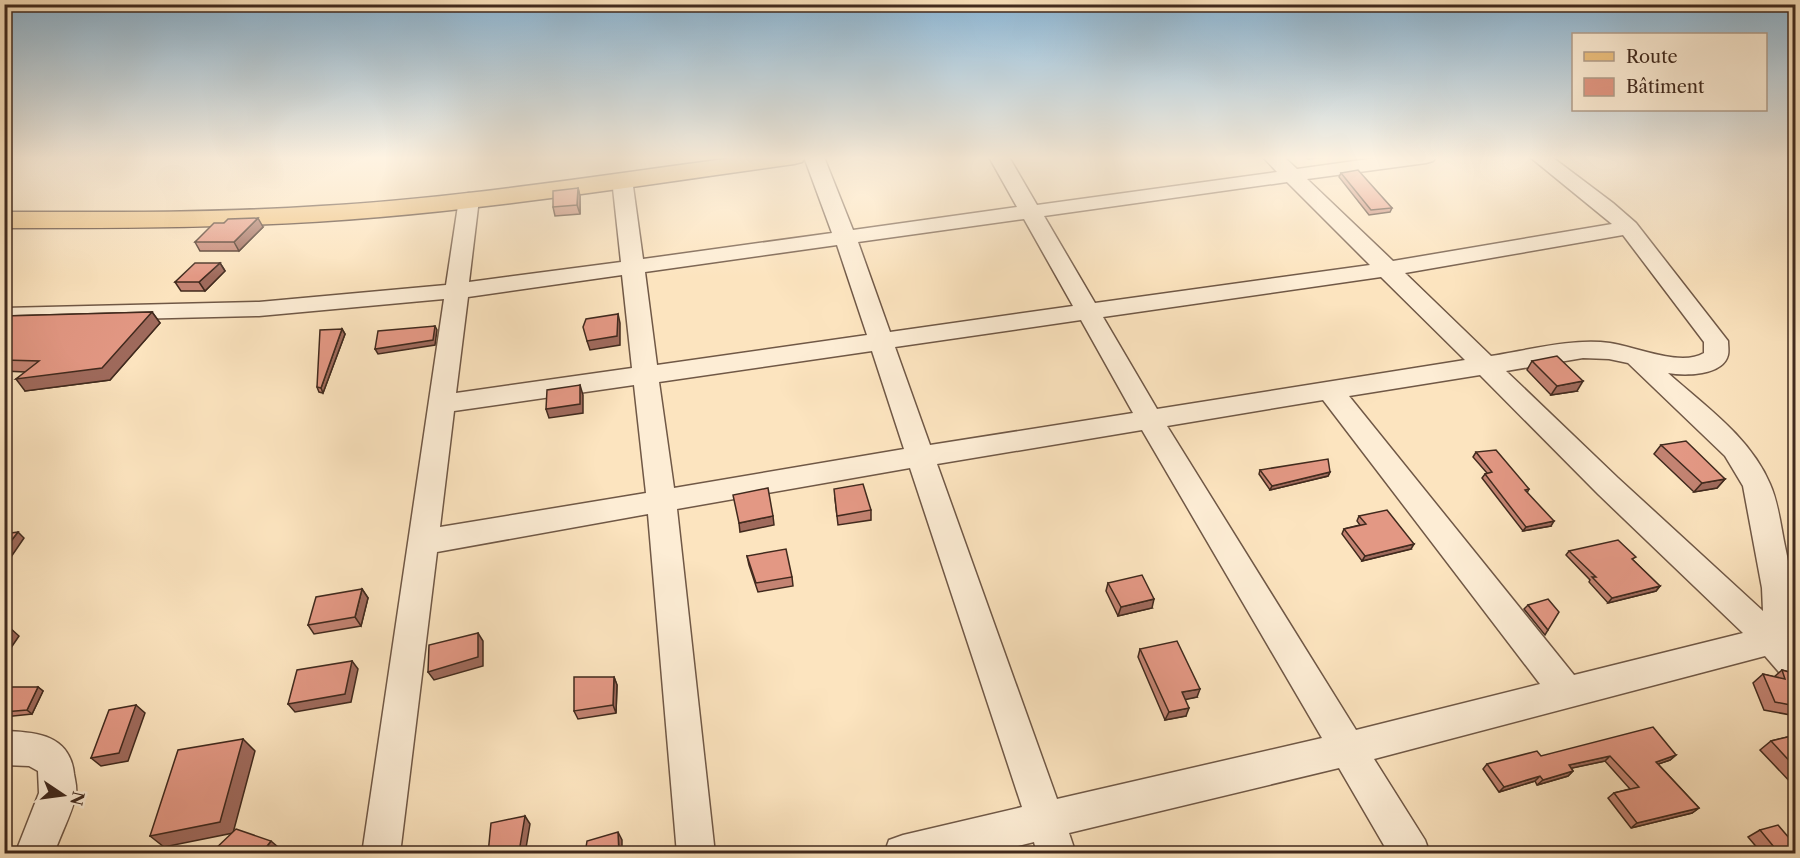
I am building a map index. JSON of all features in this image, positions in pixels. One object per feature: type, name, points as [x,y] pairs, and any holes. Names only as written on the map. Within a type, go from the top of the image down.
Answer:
[{"type":"main road","points":[[8,223],[323,214],[484,197]]},
{"type":"street","points":[[624,197],[661,500],[696,854]]},
{"type":"street","points":[[830,197],[882,342],[1057,854]]},
{"type":"street","points":[[1021,197],[1150,420],[1411,854]]},
{"type":"street","points":[[4,315],[259,309],[457,291],[1029,212],[1111,197]]},
{"type":"street","points":[[1314,197],[1616,494],[1772,640],[1796,668]]},
{"type":"street","points":[[423,542],[921,456],[1583,350],[1609,351],[1676,366],[1701,366],[1716,356],[1716,341],[1628,228],[1593,197]]},
{"type":"street","points":[[381,854],[469,199]]},
{"type":"street","points":[[442,404],[1089,314],[1388,269],[1628,228]]},
{"type":"street","points":[[1635,357],[1735,449],[1747,465],[1757,486],[1778,588],[1779,618],[1772,640]]},
{"type":"street","points":[[1330,391],[1568,693]]},
{"type":"street","points":[[903,854],[1346,749],[1772,640]]},
{"type":"street","points":[[4,748],[34,749],[55,762],[58,793],[34,854]]},
{"type":"building","points":[[553,197],[577,197],[577,205],[553,207]]},
{"type":"building","points":[[1360,197],[1382,197],[1392,208],[1371,210]]},
{"type":"building","points":[[258,218],[234,242],[195,242],[214,223],[224,223],[228,219]]},
{"type":"building","points":[[195,263],[220,263],[199,282],[175,282]]},
{"type":"building","points":[[152,312],[102,368],[16,379],[39,361],[4,360],[4,316]]},
{"type":"building","points":[[618,314],[617,336],[587,341],[583,327],[586,319]]},
{"type":"building","points":[[435,326],[433,340],[375,349],[378,331]]},
{"type":"building","points":[[342,329],[321,388],[317,387],[320,330]]},
{"type":"building","points":[[1557,356],[1583,381],[1557,386],[1532,361]]},
{"type":"building","points":[[580,385],[580,404],[546,409],[547,390]]},
{"type":"building","points":[[1686,441],[1725,479],[1702,483],[1661,445]]},
{"type":"building","points":[[1496,450],[1529,489],[1525,490],[1554,521],[1526,527],[1485,474],[1492,472],[1476,452]]},
{"type":"building","points":[[1328,459],[1330,472],[1272,486],[1260,470]]},
{"type":"building","points":[[863,484],[871,510],[837,516],[834,489]]},
{"type":"building","points":[[768,488],[773,516],[739,523],[733,495]]},
{"type":"building","points":[[1387,510],[1414,544],[1365,556],[1344,529],[1366,524],[1359,516]]},
{"type":"building","points":[[18,532],[4,550],[4,534]]},
{"type":"building","points":[[1618,540],[1636,557],[1632,559],[1660,586],[1612,598],[1592,577],[1596,577],[1569,551]]},
{"type":"building","points":[[786,549],[792,577],[756,583],[747,556]]},
{"type":"building","points":[[1142,575],[1154,599],[1121,607],[1108,583]]},
{"type":"building","points":[[362,589],[355,617],[308,625],[316,597]]},
{"type":"building","points":[[1548,599],[1559,612],[1548,630],[1528,605]]},
{"type":"building","points":[[478,633],[478,657],[428,672],[429,645]]},
{"type":"building","points":[[1177,641],[1200,689],[1182,692],[1189,708],[1169,712],[1140,649]]},
{"type":"building","points":[[352,661],[345,694],[288,704],[297,670]]},
{"type":"building","points":[[1782,670],[1796,674],[1796,706],[1775,702],[1763,674],[1785,679]]},
{"type":"building","points":[[574,677],[614,677],[613,705],[574,711]]},
{"type":"building","points":[[9,687],[38,687],[27,710],[4,712],[4,698]]},
{"type":"building","points":[[136,705],[119,753],[91,758],[109,710]]},
{"type":"building","points":[[1653,727],[1676,755],[1656,762],[1699,808],[1637,823],[1614,793],[1639,787],[1610,756],[1569,765],[1573,771],[1543,780],[1540,776],[1504,787],[1487,764],[1537,751],[1541,756]]},
{"type":"building","points":[[1796,735],[1796,768],[1771,741]]},
{"type":"building","points":[[243,739],[220,822],[150,836],[178,750]]},
{"type":"building","points":[[525,816],[519,852],[488,854],[491,823]]},
{"type":"building","points":[[1778,825],[1796,846],[1796,854],[1762,854],[1759,850],[1774,847],[1760,830]]},
{"type":"building","points":[[236,829],[271,841],[261,854],[210,854]]},
{"type":"building","points":[[618,832],[619,854],[585,854],[587,841]]}]
